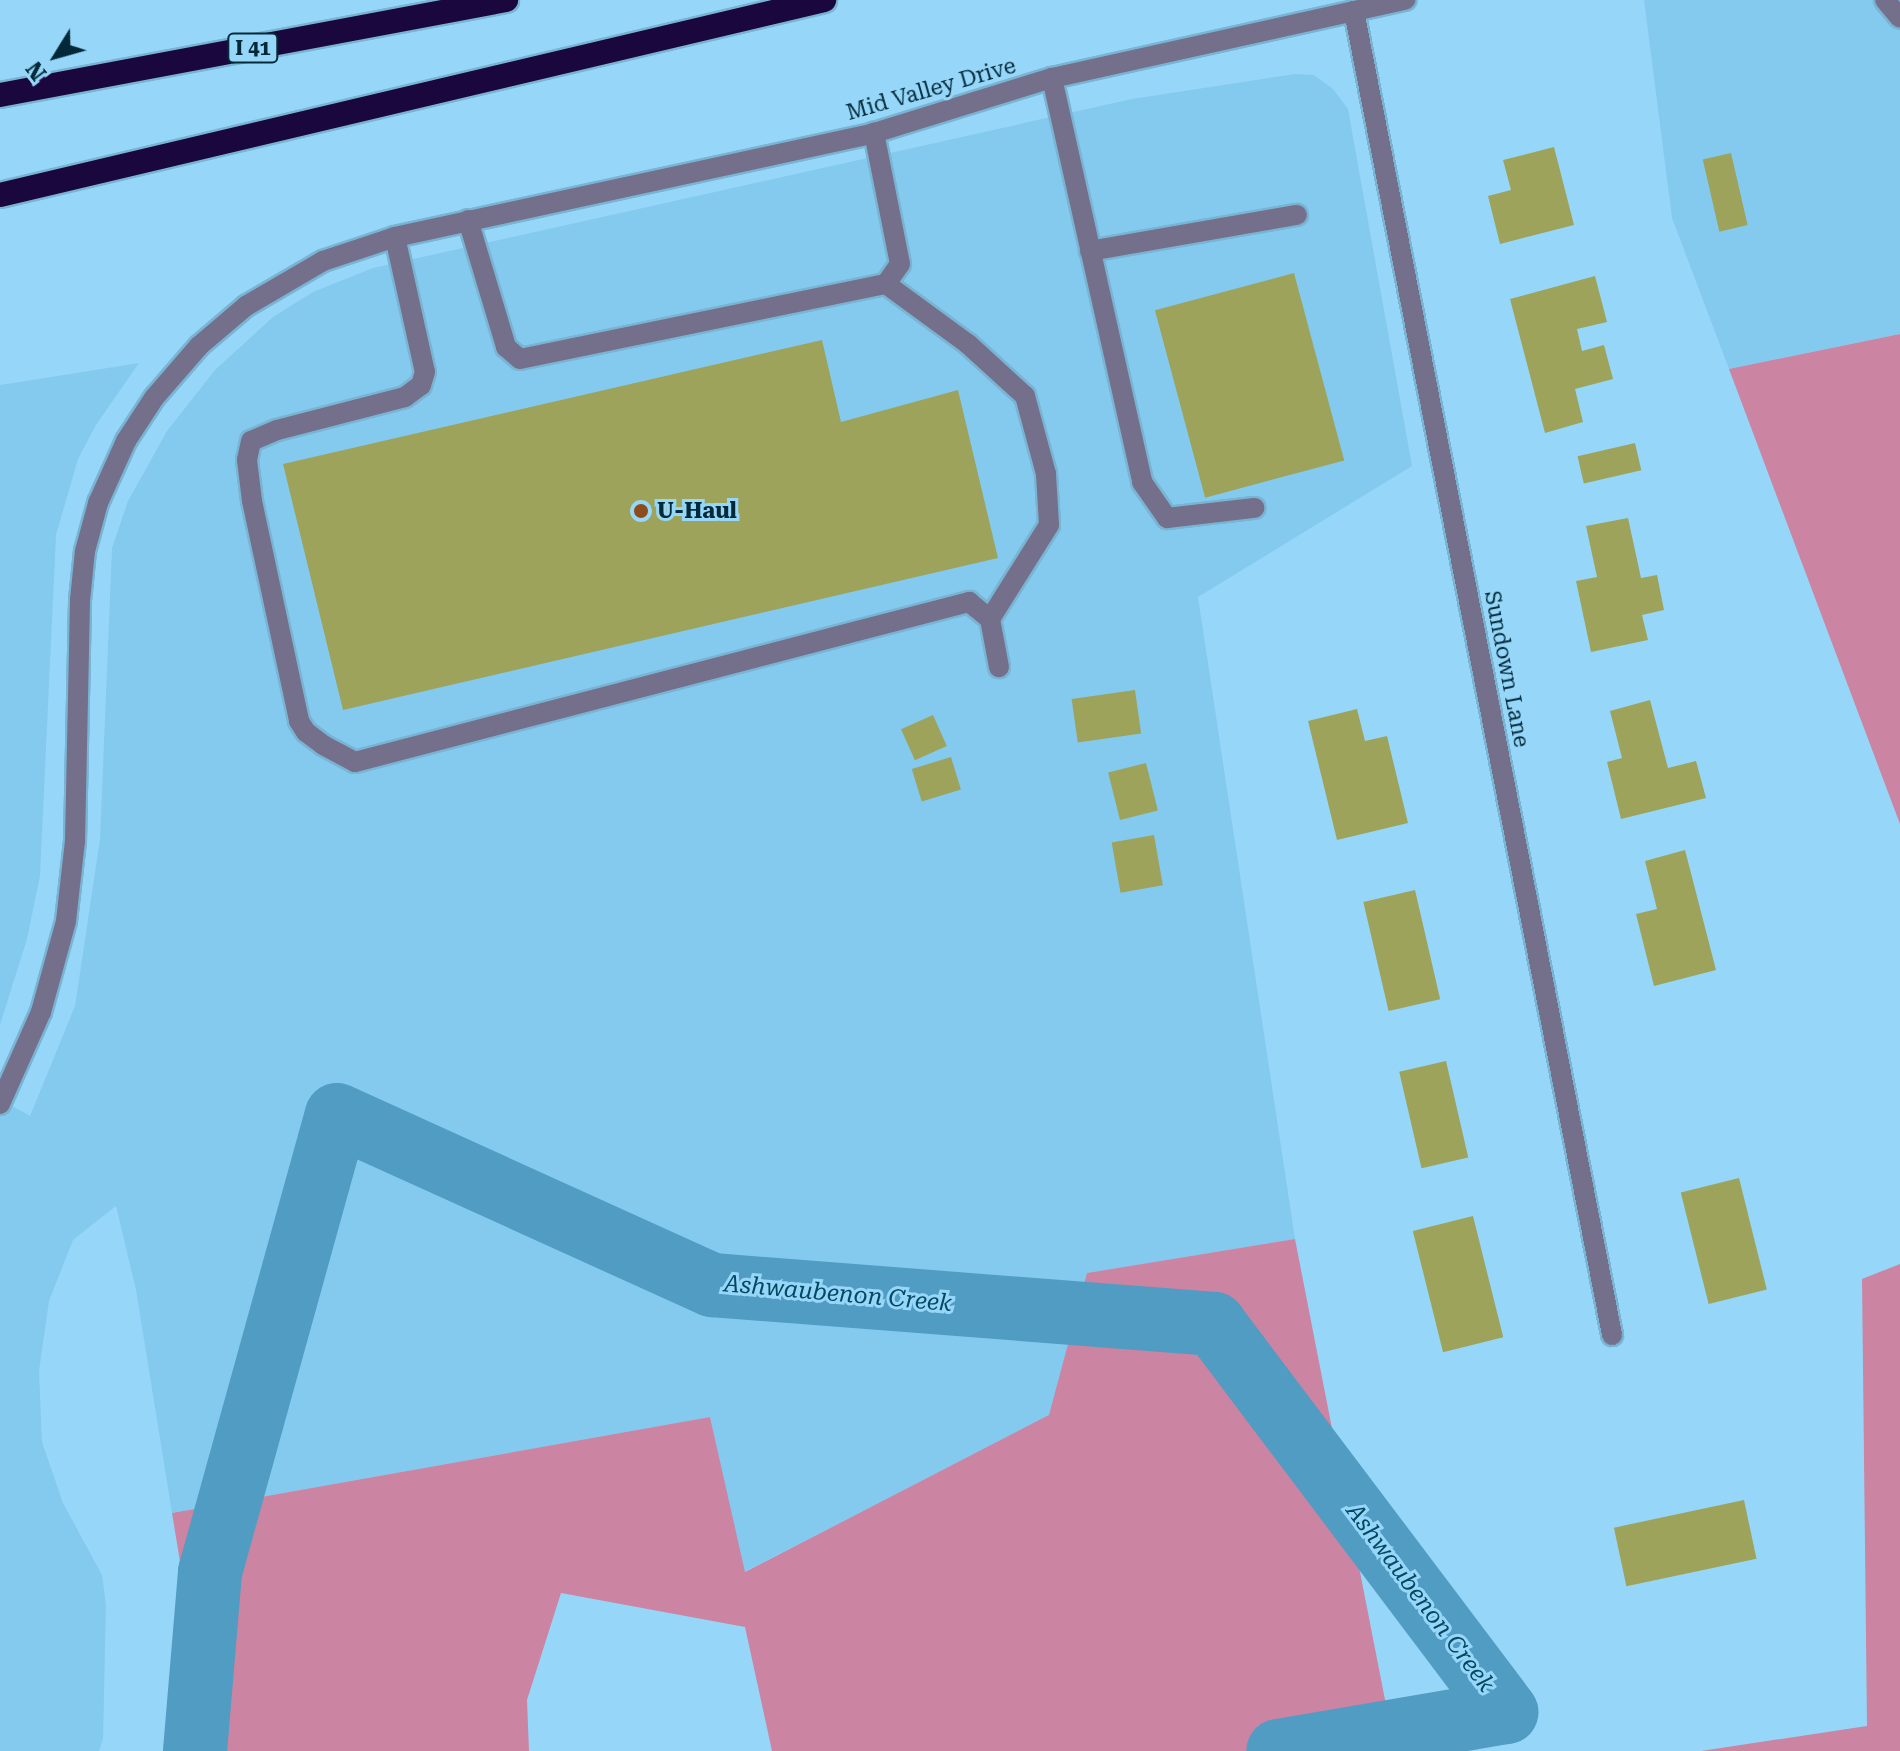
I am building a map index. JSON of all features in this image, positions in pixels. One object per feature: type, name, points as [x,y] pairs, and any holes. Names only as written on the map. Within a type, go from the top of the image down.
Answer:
[{"type":"highway","name":"I 41","points":[[0,95],[506,0]]},
{"type":"highway","points":[[0,195],[824,0]]},
{"type":"street","name":"Mid Valley Drive","points":[[0,1104],[41,1012],[66,921],[75,841],[80,600],[91,526],[112,470],[154,398],[186,360],[229,319],[263,293],[300,272],[395,237],[874,133],[1052,78],[1405,0]]},
{"type":"street","points":[[1885,0],[1900,18]]},
{"type":"street","name":"Sundown Lane","points":[[1354,11],[1612,1335]]},
{"type":"street","points":[[1052,78],[1142,482],[1167,518],[1254,508]]},
{"type":"street","points":[[468,220],[506,347],[520,359],[886,284],[900,264],[874,133]]},
{"type":"street","points":[[1090,251],[1297,215]]},
{"type":"street","points":[[395,237],[425,372],[421,385],[405,397],[277,430],[251,441],[247,460],[252,501],[299,721],[306,732],[323,745],[355,762],[969,602],[990,619],[999,667]]},
{"type":"street","points":[[886,284],[968,344],[1025,396],[1046,474],[1049,525],[990,619]]},
{"type":"shaded area","points":[[1644,0],[1900,0],[1900,334],[1729,369],[1672,218]]},
{"type":"shaded area","points":[[1295,74],[1314,75],[1333,89],[1348,109],[1412,466],[1198,597],[1295,1239],[1087,1273],[1050,1415],[744,1572],[710,1417],[172,1513],[136,1290],[116,1206],[73,1240],[49,1301],[39,1371],[42,1442],[63,1503],[102,1575],[106,1605],[103,1739],[99,1751],[0,1751],[0,1099],[30,1116],[75,1006],[100,839],[112,548],[128,501],[167,431],[215,370],[273,317],[313,292],[373,268],[1132,99]]},
{"type":"shaded area","points":[[1900,334],[1900,824],[1729,369]]},
{"type":"shaded area","points":[[139,363],[96,425],[78,459],[56,535],[40,876],[27,939],[0,1025],[0,385]]},
{"type":"shaded area","points":[[1295,1239],[1395,1751],[772,1751],[745,1627],[561,1593],[527,1700],[529,1751],[211,1751],[172,1513],[710,1417],[745,1572],[1049,1415],[1087,1273]]},
{"type":"shaded area","points":[[1900,1264],[1900,1751],[1701,1751],[1867,1726],[1862,1279]]},
{"type":"building","points":[[1554,147],[1574,225],[1500,244],[1488,196],[1511,190],[1503,160]]},
{"type":"building","points":[[1731,153],[1748,225],[1719,232],[1703,160]]},
{"type":"building","points":[[1294,273],[1344,460],[1205,498],[1155,310]]},
{"type":"building","points":[[1595,276],[1607,322],[1577,329],[1582,351],[1604,345],[1613,379],[1575,389],[1583,422],[1545,433],[1510,299]]},
{"type":"building","name":"U-Haul","points":[[822,340],[841,422],[958,390],[998,558],[343,710],[283,464]]},
{"type":"building","points":[[1635,443],[1641,470],[1584,484],[1578,456]]},
{"type":"building","points":[[1628,518],[1641,578],[1657,575],[1664,610],[1642,615],[1648,640],[1591,652],[1576,581],[1597,577],[1586,526]]},
{"type":"building","points":[[1135,690],[1141,734],[1078,742],[1072,699]]},
{"type":"building","points":[[1650,700],[1668,768],[1696,761],[1706,798],[1621,819],[1607,762],[1622,758],[1610,711]]},
{"type":"building","points":[[1357,709],[1365,741],[1387,736],[1408,823],[1337,840],[1308,721]]},
{"type":"building","points":[[933,715],[947,746],[915,760],[901,729]]},
{"type":"building","points":[[951,757],[961,790],[922,802],[912,769]]},
{"type":"building","points":[[1146,763],[1158,811],[1120,820],[1108,772]]},
{"type":"building","points":[[1154,835],[1163,885],[1121,893],[1112,842]]},
{"type":"building","points":[[1685,850],[1716,970],[1654,986],[1636,914],[1657,909],[1645,861]]},
{"type":"building","points":[[1415,890],[1440,999],[1389,1011],[1363,902]]},
{"type":"building","points":[[1446,1061],[1468,1157],[1422,1168],[1399,1072]]},
{"type":"building","points":[[1739,1178],[1767,1290],[1709,1304],[1681,1193]]},
{"type":"building","points":[[1473,1216],[1503,1337],[1443,1352],[1413,1231]]},
{"type":"building","points":[[1744,1500],[1756,1559],[1626,1586],[1614,1528]]},
{"type":"waterway","name":"Ashwaubenon Creek","points":[[195,1751],[210,1572],[337,1115],[712,1285],[1214,1324],[1506,1712],[1278,1751]]},
{"type":"place","name":"U-Haul","points":[[641,511]]}]
